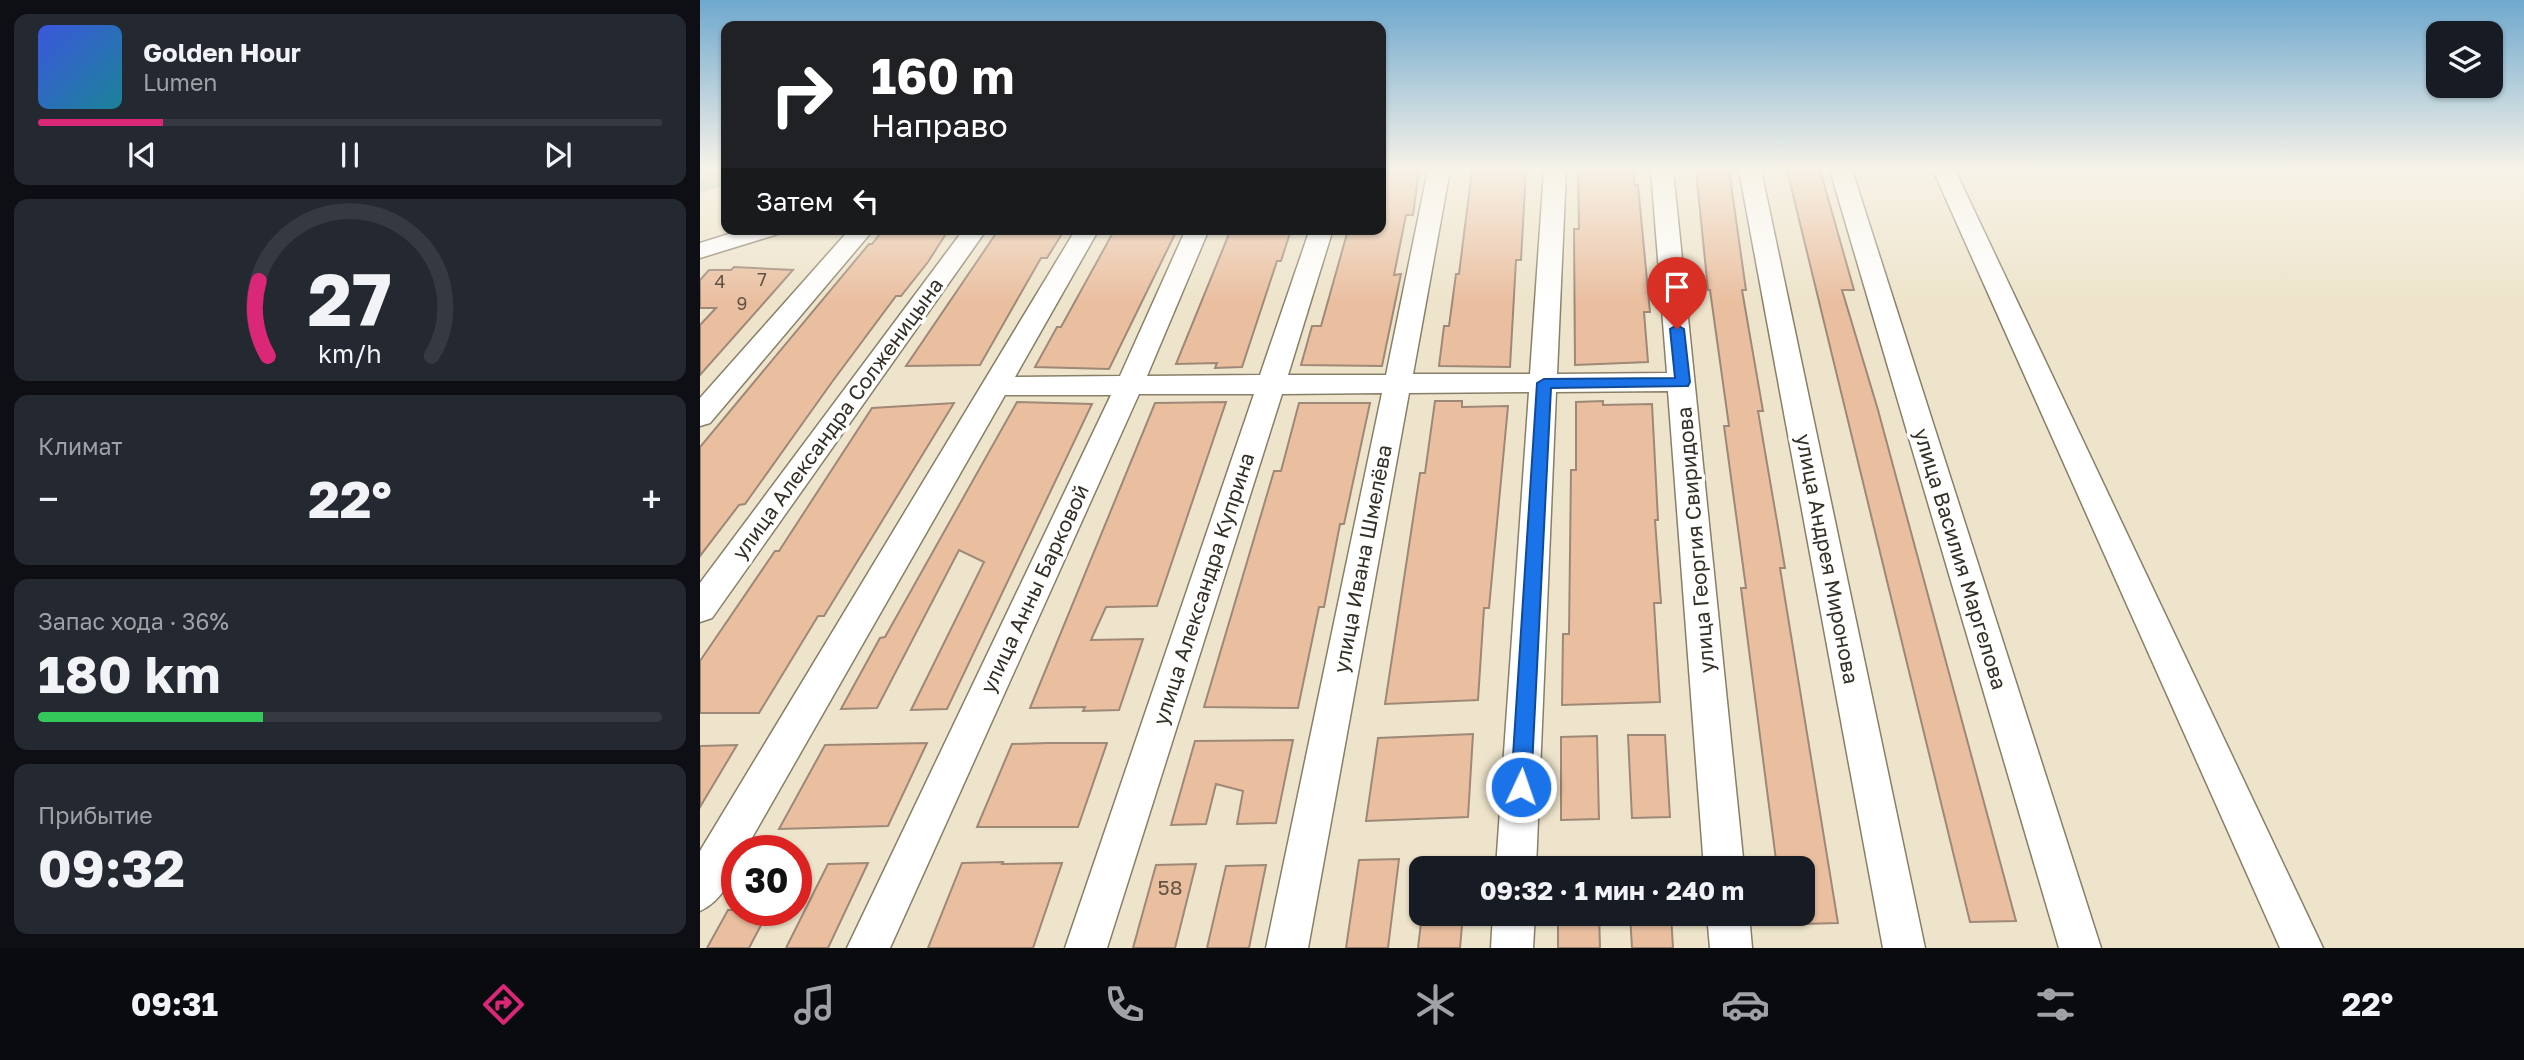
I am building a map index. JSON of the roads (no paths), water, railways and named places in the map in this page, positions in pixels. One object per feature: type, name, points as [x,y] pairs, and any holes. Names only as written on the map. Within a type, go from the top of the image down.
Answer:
[{"type":"street","name":"улица Ивана Шмелёва","points":[[1287,948],[1430,214]]},
{"type":"street","points":[[1517,856],[1553,214]]},
{"type":"street","name":"улица Георгия Свиридова","points":[[1666,214],[1723,856]]},
{"type":"street","name":"улица Андрея Миронова","points":[[1759,214],[1904,948]]},
{"type":"street","name":"улица Василия Маргелова","points":[[1855,214],[2080,948]]},
{"type":"street","points":[[1964,214],[2302,948]]},
{"type":"street","points":[[701,252],[752,235]]},
{"type":"street","points":[[700,416],[858,235]]},
{"type":"street","name":"улица Александра Солженицына","points":[[700,608],[972,235]]},
{"type":"street","points":[[700,890],[1085,235]]},
{"type":"street","name":"улица Анны Барковой","points":[[868,948],[1129,386],[1195,235]]},
{"type":"street","name":"улица Александра Куприна","points":[[1086,948],[1320,235]]},
{"type":"street","points":[[997,386],[1682,382]]},
{"type":"street","points":[[1512,948],[1513,926]]},
{"type":"street","points":[[1729,926],[1731,948]]}]
